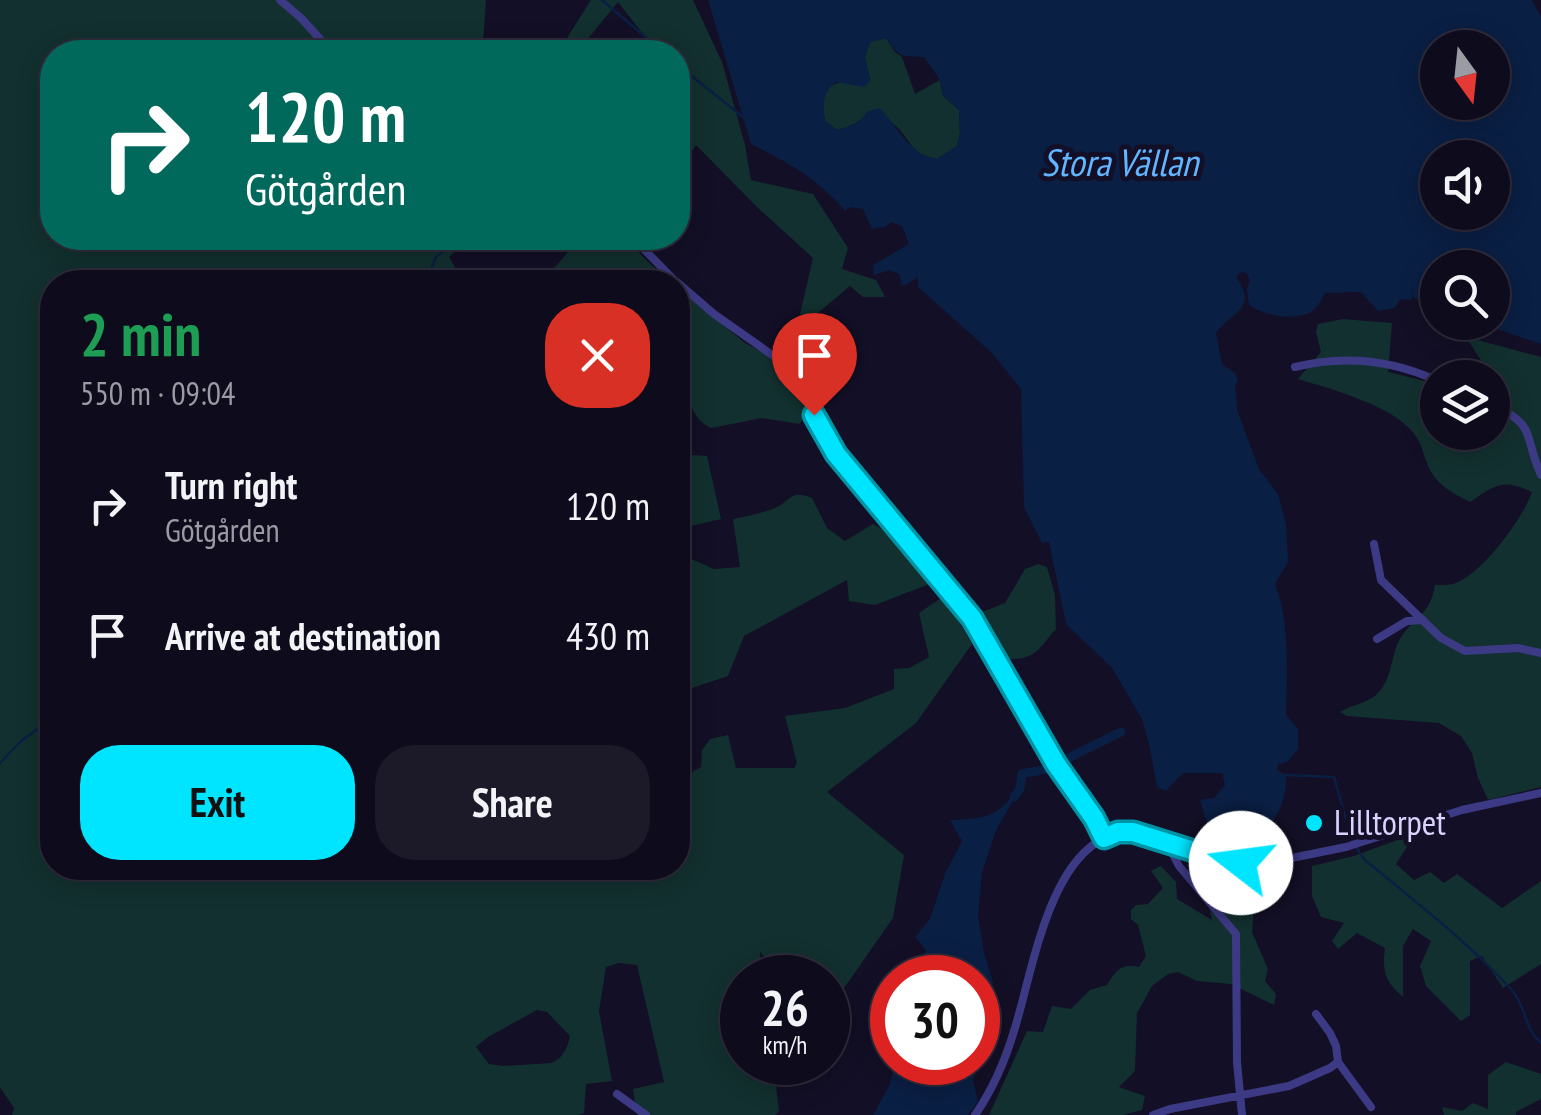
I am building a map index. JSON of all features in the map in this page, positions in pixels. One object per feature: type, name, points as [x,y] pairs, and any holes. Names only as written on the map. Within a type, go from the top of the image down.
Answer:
[{"type":"street","points":[[280,0],[323,40]]},
{"type":"street","points":[[644,250],[664,270]]},
{"type":"street","points":[[690,295],[794,371],[836,454],[972,618],[1056,764],[1104,838]]},
{"type":"street","points":[[1295,367],[1318,361],[1350,360],[1389,365],[1420,375]]},
{"type":"street","points":[[1510,413],[1524,425],[1541,475]]},
{"type":"street","points":[[1374,544],[1382,580],[1441,638],[1460,649],[1518,648],[1541,653]]},
{"type":"street","points":[[1377,638],[1408,621],[1423,620]]},
{"type":"street","points":[[976,1115],[1006,1058],[1054,900],[1075,862],[1094,843],[1118,832],[1133,832],[1226,861],[1267,862],[1349,846],[1462,810],[1541,793]]},
{"type":"street","points":[[1166,842],[1179,866],[1236,934],[1237,1062],[1242,1115]]},
{"type":"street","points":[[1316,1014],[1330,1033],[1338,1062],[1371,1108]]},
{"type":"street","points":[[1154,1115],[1289,1086],[1338,1062]]},
{"type":"street","points":[[617,1094],[646,1115]]},
{"type":"green space","points":[[0,0],[486,0],[483,40],[40,40],[40,250],[456,250],[449,257],[457,270],[40,270],[40,880],[690,880],[690,773],[701,767],[702,750],[710,739],[728,735],[736,768],[794,768],[797,763],[785,716],[845,708],[894,689],[894,669],[909,668],[929,657],[919,613],[944,596],[972,644],[916,723],[827,792],[904,855],[893,918],[850,980],[850,955],[720,955],[720,1085],[776,1085],[779,1111],[775,1115],[637,1115],[633,1089],[664,1082],[637,965],[619,963],[606,967],[599,1011],[612,1081],[586,1084],[584,1113],[578,1115],[12,1115],[14,1108],[0,1087]],"holes":[[[537,1010],[547,1012],[570,1036],[552,1063],[503,1066],[489,1064],[476,1047]]]},
{"type":"green space","points":[[591,0],[693,0],[722,62],[751,180],[813,194],[848,248],[842,269],[876,280],[885,297],[863,297],[850,286],[812,318],[800,314],[813,258],[696,145],[690,154],[690,40],[648,40],[618,2],[587,40],[566,40]]},
{"type":"green space","points":[[886,38],[902,57],[915,94],[940,80],[943,96],[959,110],[957,146],[937,159],[920,153],[892,123],[868,111],[850,126],[837,130],[825,121],[827,90],[839,83],[870,80],[865,57],[870,42]]},
{"type":"green space","points":[[570,250],[637,250],[657,270],[550,270]]},
{"type":"green space","points":[[690,298],[745,343],[769,356],[803,397],[808,414],[799,424],[762,418],[711,428],[692,408]]},
{"type":"green space","points":[[1343,319],[1392,323],[1388,372],[1420,380],[1420,443],[1408,427],[1380,408],[1298,379],[1321,352],[1318,324]]},
{"type":"green space","points":[[1466,340],[1541,357],[1541,787],[1488,800],[1472,753],[1461,736],[1439,723],[1347,716],[1340,712],[1372,698],[1382,689],[1401,637],[1426,609],[1435,585],[1455,583],[1479,567],[1511,529],[1532,492],[1500,485],[1470,502],[1437,480],[1423,450],[1510,450],[1510,360],[1481,360]]},
{"type":"green space","points":[[690,455],[707,456],[721,519],[691,526],[690,542]]},
{"type":"green space","points":[[791,497],[812,498],[827,528],[845,541],[873,524],[891,534],[932,583],[875,605],[849,601],[847,580],[744,636],[728,676],[690,689],[690,558],[714,569],[740,567],[733,519],[775,508]]},
{"type":"green space","points":[[1038,564],[1047,567],[1055,595],[1056,629],[1031,655],[1008,659],[994,644],[981,615],[1005,603],[1025,569]]},
{"type":"green space","points":[[1416,833],[1396,864],[1414,880],[1430,872],[1444,883],[1457,874],[1502,908],[1541,881],[1541,964],[1503,988],[1482,956],[1470,961],[1470,1015],[1461,1021],[1426,986],[1420,966],[1431,941],[1413,929],[1403,946],[1403,997],[1386,975],[1385,948],[1357,933],[1338,949],[1332,941],[1344,923],[1321,917],[1312,896],[1312,866],[1354,856]]},
{"type":"green space","points":[[1161,866],[1176,882],[1177,899],[1212,920],[1206,895],[1209,879],[1241,884],[1242,900],[1254,908],[1252,932],[1268,969],[1265,981],[1276,994],[1274,1005],[1231,984],[1197,981],[1178,972],[1168,974],[1152,986],[1137,1013],[1135,1071],[1119,1087],[1145,1096],[1142,1110],[1123,1115],[989,1115],[1027,1031],[1043,1032],[1052,1006],[1071,1009],[1090,990],[1107,985],[1120,969],[1139,967],[1146,956],[1131,910],[1136,905],[1148,904],[1163,888],[1151,871]]},
{"type":"green space","points":[[1506,1062],[1541,1074],[1541,1099],[1516,1115],[1444,1115],[1442,1107],[1462,1111],[1473,1103],[1488,1109],[1488,1075]]},
{"type":"water","name":"Stora Vällan","points":[[708,0],[1532,0],[1541,17],[1541,344],[1510,334],[1510,250],[1420,250],[1420,300],[1413,294],[1412,300],[1401,299],[1394,308],[1378,311],[1361,292],[1325,293],[1310,313],[1293,317],[1273,315],[1249,305],[1250,280],[1242,272],[1236,277],[1245,296],[1244,303],[1216,333],[1222,364],[1235,373],[1238,382],[1237,410],[1259,469],[1278,494],[1286,524],[1288,562],[1275,584],[1285,631],[1286,715],[1298,729],[1298,749],[1288,761],[1278,765],[1277,770],[1286,775],[1284,794],[1260,842],[1236,838],[1219,844],[1210,834],[1200,800],[1214,798],[1225,785],[1222,773],[1183,773],[1166,791],[1157,787],[1142,719],[1112,668],[1066,624],[1049,542],[1042,543],[1024,507],[1021,389],[992,353],[918,287],[918,277],[901,285],[900,275],[890,270],[874,275],[873,265],[909,244],[902,226],[891,222],[872,229],[863,209],[850,207],[845,211],[825,190],[751,144]],"holes":[[[886,38],[901,55],[924,57],[940,80],[943,96],[959,110],[957,146],[937,159],[911,146],[880,108],[837,130],[825,121],[824,100],[828,90],[836,82],[865,87],[870,80],[865,57],[870,42]]]},
{"type":"water","points":[[1020,789],[996,830],[982,872],[978,916],[985,955],[924,955],[926,950],[915,937],[930,919],[945,874],[962,841],[950,820],[996,812]]},
{"type":"water","points":[[889,1085],[974,1085],[978,1101],[968,1115],[873,1115]]},
{"type":"waterway","points":[[602,0],[649,40]]},
{"type":"waterway","points":[[690,75],[743,117]]},
{"type":"waterway","points":[[431,270],[436,257],[444,250]]},
{"type":"waterway","points":[[0,763],[40,727]]},
{"type":"waterway","points":[[1060,762],[1121,732]]},
{"type":"waterway","points":[[1014,797],[1020,789],[1022,774],[1052,766]]},
{"type":"waterway","points":[[1286,775],[1334,777],[1352,840]]},
{"type":"waterway","points":[[1356,847],[1364,859],[1458,938],[1511,989],[1541,1043]]},
{"type":"place","name":"Lilltorpet","points":[[1314,823]]},
{"type":"route","points":[[814,415],[856,480],[972,618],[1056,764],[1104,838],[1118,832],[1133,832],[1241,863]]}]
